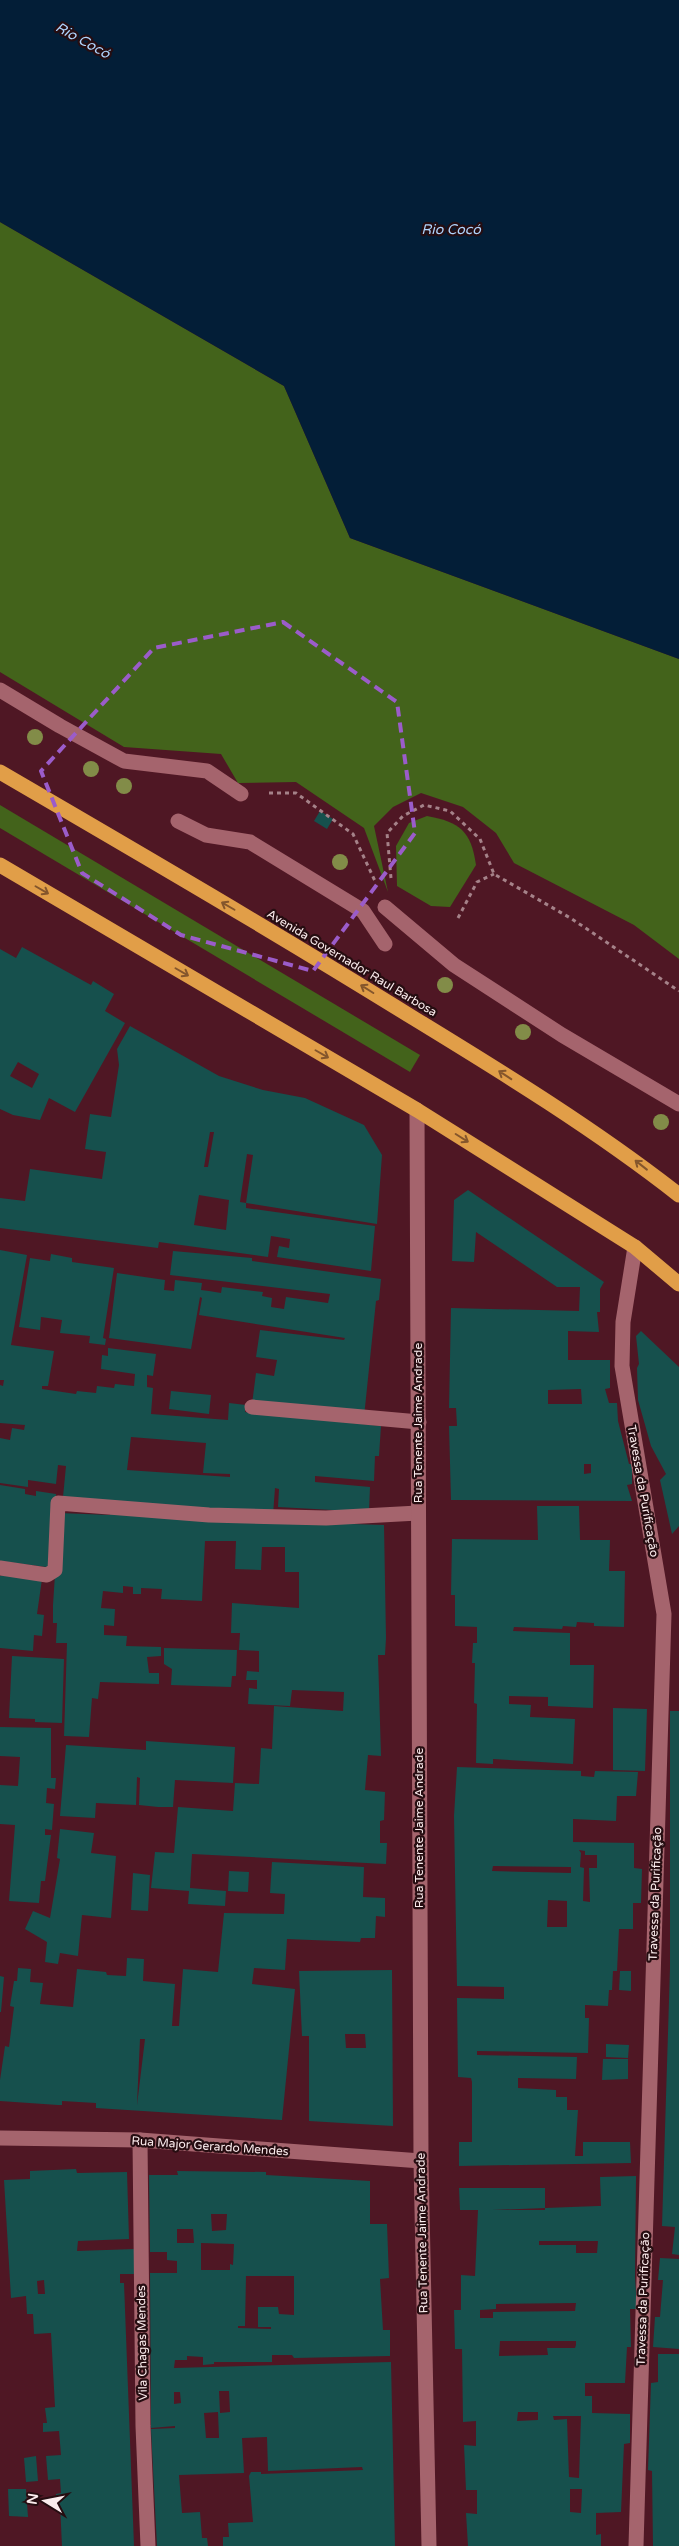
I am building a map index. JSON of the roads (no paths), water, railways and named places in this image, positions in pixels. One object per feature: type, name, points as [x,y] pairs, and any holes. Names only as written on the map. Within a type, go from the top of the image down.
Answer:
[{"type":"highway","name":"Avenida Governador Raul Barbosa","points":[[0,772],[311,955],[474,1055],[630,1156],[679,1195]]},
{"type":"highway","points":[[0,865],[417,1110],[635,1247],[679,1284]]},
{"type":"street","points":[[0,690],[124,761],[207,771],[242,794]]},
{"type":"street","points":[[178,821],[206,835],[250,842],[363,911],[385,944]]},
{"type":"street","points":[[385,906],[454,965],[562,1035],[679,1104]]},
{"type":"street","name":"Rua Tenente Jaime Andrade","points":[[417,1110],[420,2161],[429,2546]]},
{"type":"street","name":"Travessa da Purificação","points":[[635,1247],[623,1322],[622,1366],[664,1614],[636,2546]]},
{"type":"street","points":[[252,1407],[419,1422]]},
{"type":"street","points":[[0,1568],[47,1575],[55,1570],[58,1503],[209,1515],[326,1518],[418,1513]]},
{"type":"street","name":"Rua Major Gerardo Mendes","points":[[0,2138],[140,2140],[420,2161]]},
{"type":"street","name":"Vila Chagas Mendes","points":[[140,2140],[143,2426],[148,2546]]},
{"type":"water","name":"Rio Cocó","points":[[0,0],[679,0],[679,659],[350,538],[284,386],[0,222]]}]
